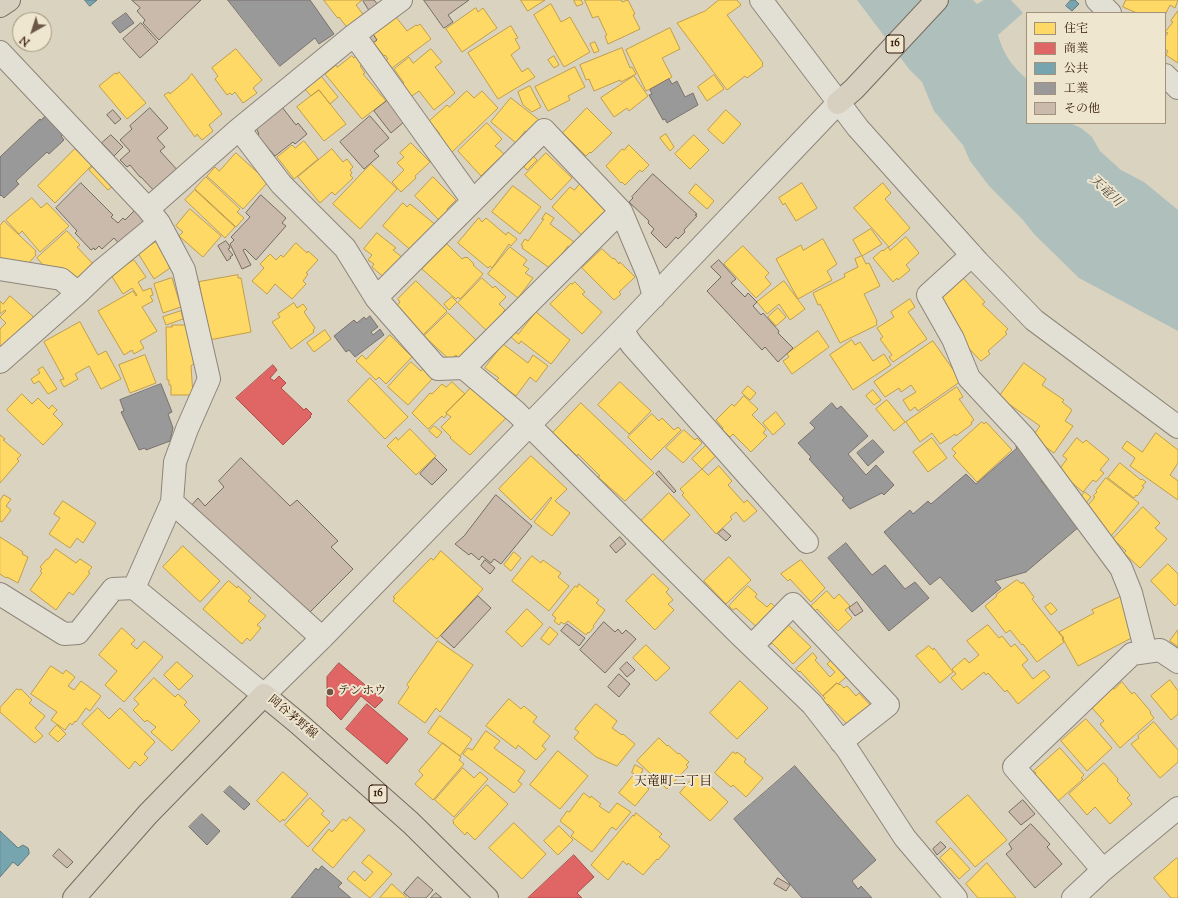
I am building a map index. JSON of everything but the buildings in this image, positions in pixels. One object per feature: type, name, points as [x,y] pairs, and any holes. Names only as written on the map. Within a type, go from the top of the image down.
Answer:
[{"type":"main road","points":[[0,6],[9,0]]},
{"type":"main road","name":"16","points":[[846,96],[937,0]]},
{"type":"main road","name":"岡谷茅野線","points":[[74,898],[148,814],[264,695],[298,723],[411,823],[487,898]]},
{"type":"street","points":[[0,362],[102,270],[239,129],[354,35],[401,0]]},
{"type":"street","points":[[761,0],[846,96],[858,128],[972,255],[1034,320],[1178,427]]},
{"type":"street","points":[[354,35],[473,201]]},
{"type":"street","points":[[0,52],[153,216],[184,270],[209,379],[187,429],[175,462],[172,502],[134,588]]},
{"type":"street","points":[[1166,75],[1178,88]]},
{"type":"street","points":[[0,594],[64,634],[78,633],[113,589],[134,588],[264,695],[322,638],[529,426],[846,96]]},
{"type":"street","points":[[239,129],[281,184],[345,248],[376,298],[438,369],[464,368],[516,412],[812,704],[841,742],[905,838],[956,898]]},
{"type":"street","points":[[376,298],[544,130],[621,211],[648,276],[654,297]]},
{"type":"street","points":[[464,368],[621,211]]},
{"type":"street","points":[[972,255],[928,295],[953,339],[969,378],[1024,438],[1120,568],[1131,592],[1146,652]]},
{"type":"street","points":[[0,269],[61,279],[78,293]]},
{"type":"street","points":[[622,330],[632,346],[807,542]]},
{"type":"street","points":[[172,502],[322,638]]},
{"type":"street","points":[[752,646],[793,604],[888,705],[841,742]]},
{"type":"street","points":[[1103,870],[1014,767],[1132,654],[1160,650],[1178,662]]},
{"type":"street","points":[[1072,898],[1103,870],[1178,808]]},
{"type":"water","name":"天竜川","points":[[857,0],[973,0],[977,4],[984,0],[1011,0],[1023,13],[998,35],[1009,59],[1026,78],[1026,124],[1072,124],[1081,128],[1092,137],[1100,151],[1121,170],[1144,182],[1178,210],[1178,331],[1079,278],[1034,234],[1023,220],[990,187],[970,161],[963,145],[934,111],[922,82],[909,69]]},
{"type":"place","name":"テンホウ","points":[[330,692]]},
{"type":"district","name":"天竜町二丁目","points":[[673,783]]}]
